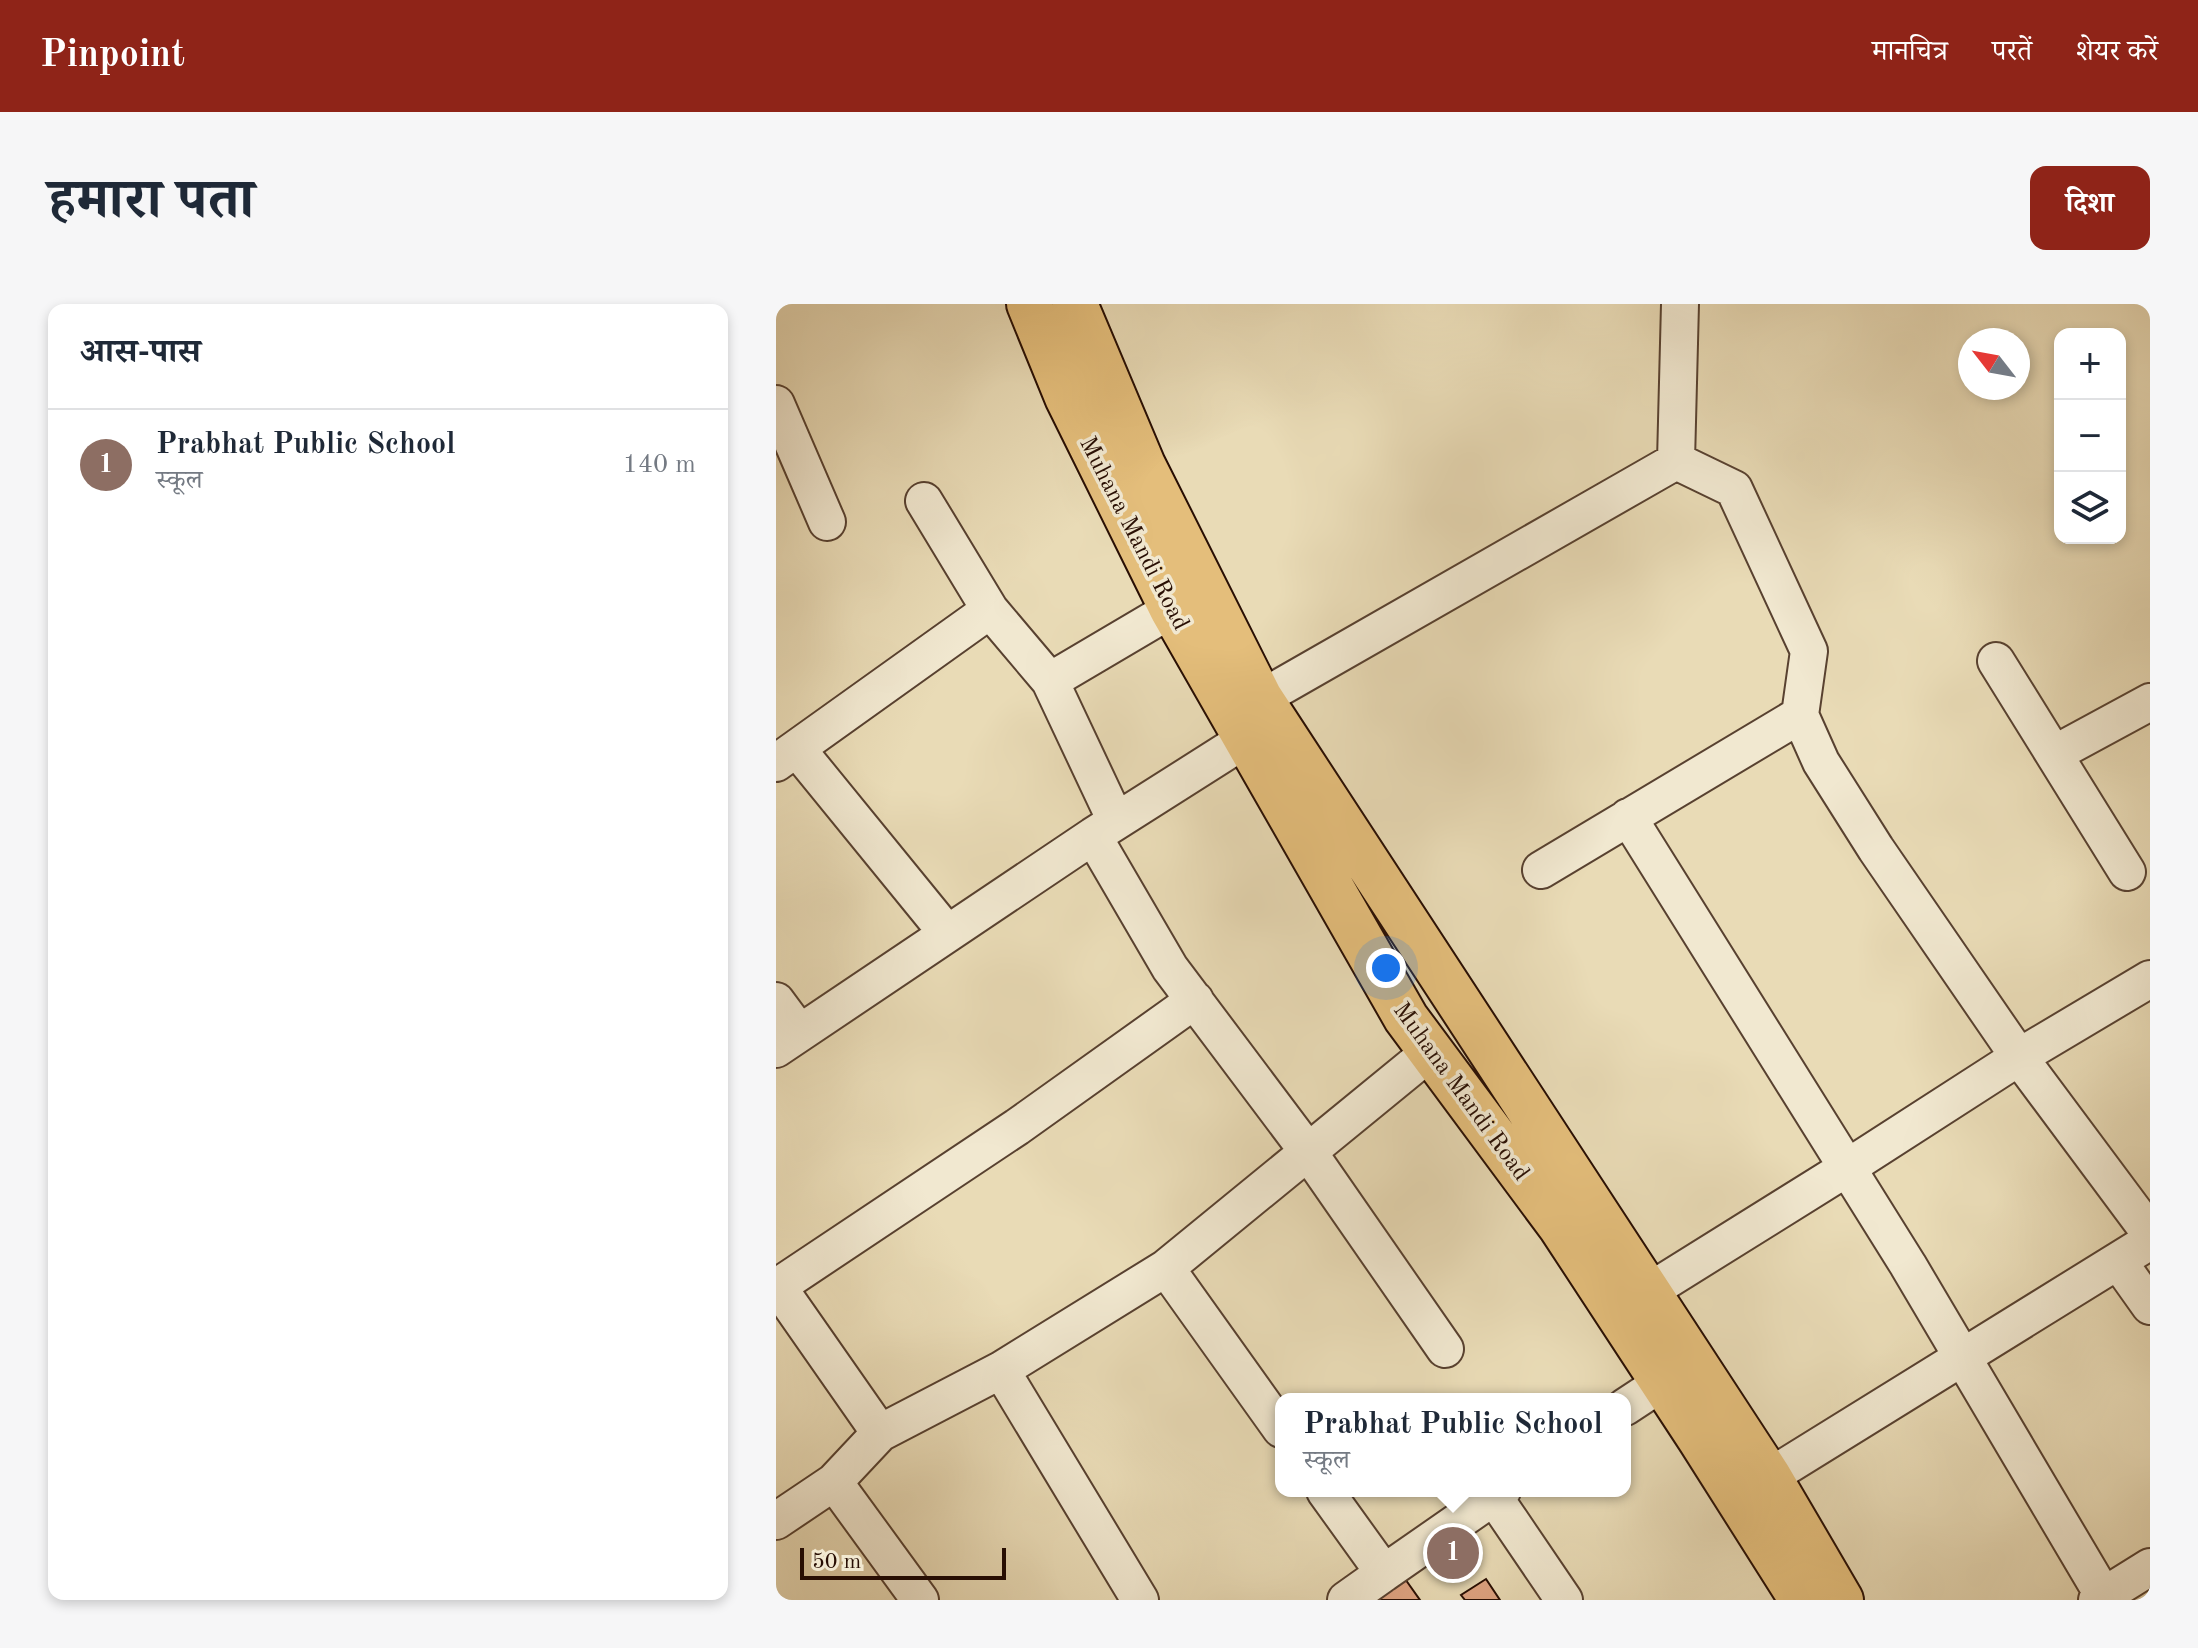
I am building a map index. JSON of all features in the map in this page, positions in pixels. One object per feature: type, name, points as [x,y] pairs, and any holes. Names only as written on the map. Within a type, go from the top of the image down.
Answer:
[{"type":"main road","name":"Muhana Mandi Road","points":[[1029,304],[1067,397],[1172,609],[1246,717],[1418,1035],[1561,1227],[1802,1600]]},
{"type":"main road","points":[[1075,304],[1246,717],[1448,989],[1769,1477],[1841,1600]]},
{"type":"street","points":[[1676,461],[1680,304]]},
{"type":"street","points":[[776,404],[827,522]]},
{"type":"street","points":[[776,1001],[788,1041],[1104,829],[1246,717],[1676,461]]},
{"type":"street","points":[[1676,461],[1734,489],[1809,651],[1800,715],[1821,762],[1876,849],[2019,1057],[2150,1233]]},
{"type":"street","points":[[924,501],[990,610],[1050,681],[1104,829],[1170,968],[1309,1153],[1445,1349]]},
{"type":"street","points":[[1050,681],[1172,609]]},
{"type":"street","points":[[947,933],[787,756],[990,610]]},
{"type":"street","points":[[1996,661],[2127,872]]},
{"type":"street","points":[[2054,754],[2150,702]]},
{"type":"street","points":[[1541,870],[1800,715]]},
{"type":"street","points":[[1628,817],[1962,1357],[2102,1599],[2150,1567]]},
{"type":"street","points":[[1648,1292],[2019,1057],[2150,979]]},
{"type":"street","points":[[776,1521],[834,1482],[880,1433],[1001,1370],[1166,1268],[1309,1153],[1418,1035],[1448,989]]},
{"type":"street","points":[[880,1433],[777,1286],[1017,1127],[1195,1000]]},
{"type":"street","points":[[1769,1477],[2150,1241]]},
{"type":"street","points":[[2118,1261],[2150,1306]]},
{"type":"street","points":[[1166,1268],[1275,1421]]},
{"type":"street","points":[[1001,1370],[1140,1600]]},
{"type":"street","points":[[1631,1403],[1663,1382]]},
{"type":"street","points":[[834,1482],[920,1600]]},
{"type":"street","points":[[1329,1497],[1384,1573]]},
{"type":"street","points":[[1346,1600],[1494,1497]]},
{"type":"street","points":[[1500,1497],[1564,1600]]},
{"type":"building","points":[[1403,1576],[1420,1600],[1367,1600]]},
{"type":"building","points":[[1486,1579],[1500,1600],[1465,1600],[1461,1595]]},
{"type":"place","name":"Prabhat Public School","points":[[1453,1553]]}]
